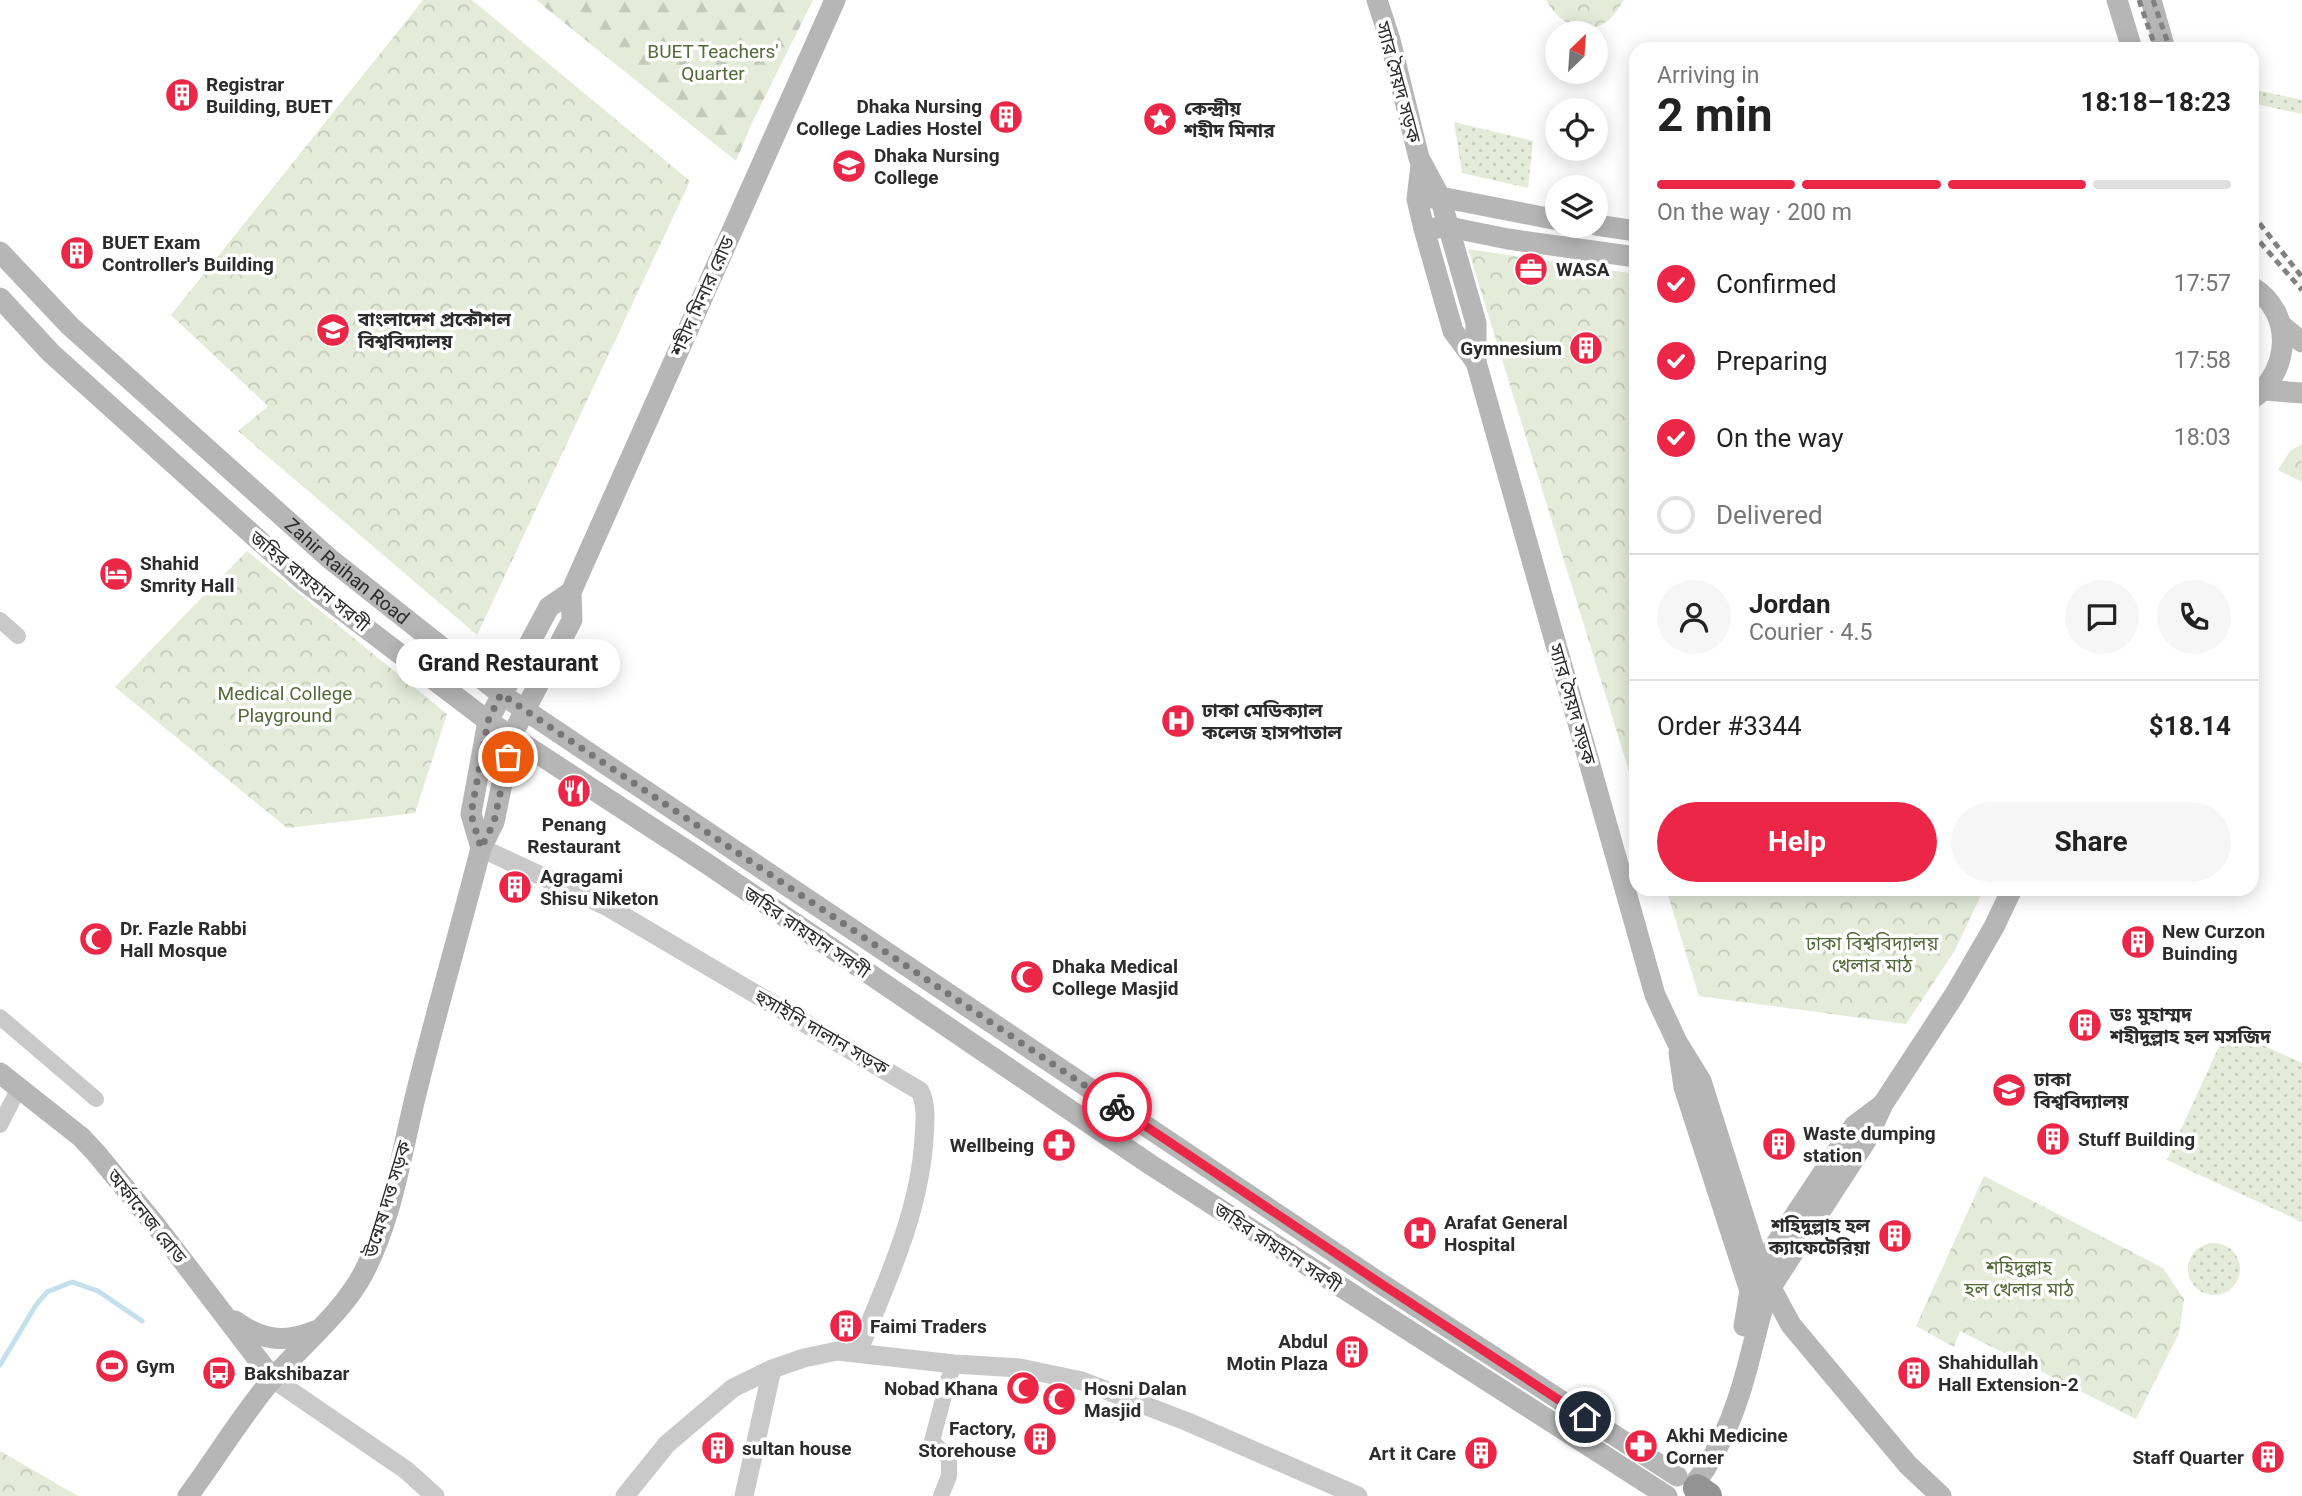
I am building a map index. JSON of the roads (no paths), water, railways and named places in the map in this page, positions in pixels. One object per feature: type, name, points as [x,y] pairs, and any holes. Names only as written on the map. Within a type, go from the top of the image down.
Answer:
[{"type":"main road","name":"শহীদ মিনার রোড","points":[[525,708],[572,620],[570,592],[835,0]]},
{"type":"main road","name":"স্যার সৈয়দ সড়ক","points":[[1377,0],[1390,40],[1421,165],[1440,197],[1476,323],[1476,362],[1655,995],[1677,1042],[1701,1081],[1760,1268],[1761,1295]]},
{"type":"main road","points":[[2117,0],[2130,42]]},
{"type":"main road","points":[[2151,0],[2163,42]]},
{"type":"main road","name":"স্যার সৈয়দ সড়ক","points":[[1421,165],[1417,199],[1424,229],[1453,331],[1476,362]]},
{"type":"main road","points":[[1417,199],[1440,197],[1545,217]]},
{"type":"main road","points":[[1424,229],[1449,227],[1508,239],[1629,256]]},
{"type":"main road","points":[[1608,227],[1629,230]]},
{"type":"main road","name":"Zahir Raihan Road","points":[[0,252],[70,326],[330,559],[501,694],[1687,1488]]},
{"type":"main road","points":[[2259,293],[2272,305],[2281,325],[2283,348],[2278,370],[2259,393]]},
{"type":"main road","name":"জহির রায়হান সরণী","points":[[0,298],[51,353],[304,581],[488,721],[1151,1165],[1687,1488]]},
{"type":"main road","points":[[2281,325],[2302,342]]},
{"type":"main road","points":[[2259,394],[2302,394]]},
{"type":"main road","name":"শহীদ মিনার রোড","points":[[501,694],[549,607],[570,592]]},
{"type":"main road","points":[[481,848],[471,814],[488,721],[501,694]]},
{"type":"main road","name":"উন্মেষ দত্ত সড়ক","points":[[188,1496],[273,1378],[335,1313],[355,1287],[371,1256],[387,1214],[402,1161],[416,1094],[481,848],[494,822],[512,735],[525,708]]},
{"type":"main road","points":[[1687,1488],[1720,1417],[1761,1295],[1867,1139],[1883,1104],[1955,994],[2009,896]]},
{"type":"main road","name":"স্যার সৈয়দ সড়ক","points":[[1677,1042],[1684,1087],[1761,1295]]},
{"type":"main road","name":"অর্ফানেজ রোড","points":[[0,1073],[81,1137],[96,1153],[273,1378]]},
{"type":"main road","points":[[1760,1268],[1854,1126],[1883,1104]]},
{"type":"main road","points":[[1761,1295],[1791,1325],[1908,1465],[1941,1496]]},
{"type":"main road","points":[[222,1311],[264,1338],[288,1339],[318,1330]]},
{"type":"street","points":[[0,620],[19,636]]},
{"type":"street","name":"হুসাইনি দালান সড়ক","points":[[481,848],[608,907],[920,1091],[926,1116],[919,1188],[908,1226],[858,1352]]},
{"type":"street","points":[[0,1017],[96,1099]]},
{"type":"street","points":[[0,1125],[19,1088]]},
{"type":"street","points":[[625,1496],[667,1444],[733,1388],[772,1369],[837,1351],[954,1364],[1020,1368],[1082,1381],[1188,1422],[1358,1496]]},
{"type":"street","points":[[941,1496],[949,1476],[949,1460],[932,1441],[954,1364]]},
{"type":"street","points":[[744,1496],[772,1369]]},
{"type":"street","points":[[273,1378],[406,1470],[435,1496]]},
{"type":"waterway","points":[[0,1365],[36,1305],[47,1292],[72,1282],[98,1291]]},
{"type":"waterway","points":[[98,1291],[142,1321]]},
{"type":"railway","points":[[2139,0],[2154,42]]},
{"type":"railway","points":[[2153,0],[2168,42]]},
{"type":"railway","points":[[2259,223],[2302,277]]},
{"type":"railway","points":[[2259,241],[2302,290]]},
{"type":"place","name":"Registrar Building, BUET","points":[[182,95]]},
{"type":"place","name":"Dhaka Nursing College Ladies Hostel","points":[[1006,117]]},
{"type":"place","name":"কেন্দ্রীয় শহীদ মিনার","points":[[1160,119]]},
{"type":"place","name":"Dhaka Nursing College","points":[[849,166]]},
{"type":"place","name":"BUET Exam Controller's Building","points":[[77,253]]},
{"type":"place","name":"WASA","points":[[1531,269]]},
{"type":"place","name":"বাংলাদেশ প্রকৌশল বিশ্ববিদ্যালয়","points":[[333,330]]},
{"type":"place","name":"Gymnesium","points":[[1586,348]]},
{"type":"place","name":"Shahid Smrity Hall","points":[[116,574]]},
{"type":"place","name":"ঢাকা মেডিক্যাল কলেজ হাসপাতাল","points":[[1178,721]]},
{"type":"place","name":"Grand Restaurant","points":[[508,757]]},
{"type":"place","name":"Penang Restaurant","points":[[574,791]]},
{"type":"place","name":"Agragami Shisu Niketon","points":[[515,887]]},
{"type":"place","name":"Dr. Fazle Rabbi Hall Mosque","points":[[96,939]]},
{"type":"place","name":"New Curzon Buinding","points":[[2138,942]]},
{"type":"place","name":"Dhaka Medical College Masjid","points":[[1027,977]]},
{"type":"place","name":"ডঃ মুহাম্মদ শহীদুল্লাহ হল মসজিদ","points":[[2085,1025]]},
{"type":"place","name":"ঢাকা বিশ্ববিদ্যালয়","points":[[2009,1090]]},
{"type":"place","name":"Stuff Building","points":[[2053,1139]]},
{"type":"place","name":"Waste dumping station","points":[[1779,1144]]},
{"type":"place","name":"Wellbeing","points":[[1059,1145]]},
{"type":"place","name":"Arafat General Hospital","points":[[1420,1233]]},
{"type":"place","name":"শহিদুল্লাহ হল ক্যাফেটেরিয়া","points":[[1895,1236]]},
{"type":"place","name":"Faimi Traders","points":[[846,1326]]},
{"type":"place","name":"Abdul Motin Plaza","points":[[1352,1352]]},
{"type":"place","name":"Gym","points":[[112,1366]]},
{"type":"place","name":"Bakshibazar","points":[[219,1373]]},
{"type":"place","name":"Shahidullah Hall Extension-2","points":[[1914,1373]]},
{"type":"place","name":"Nobad Khana","points":[[1023,1388]]},
{"type":"place","name":"Hosni Dalan Masjid","points":[[1059,1399]]},
{"type":"place","name":"Factory, Storehouse","points":[[1040,1439]]},
{"type":"place","name":"Akhi Medicine Corner","points":[[1641,1446]]},
{"type":"place","name":"sultan house","points":[[718,1448]]},
{"type":"place","name":"Art it Care","points":[[1481,1453]]},
{"type":"place","name":"Staff Quarter","points":[[2268,1457]]},
{"type":"park label","name":"BUET Teachers' Quarter","points":[[713,62]]},
{"type":"park label","name":"Medical College Playground","points":[[285,704]]},
{"type":"park label","name":"ঢাকা বিশ্ববিদ্যালয় খেলার মাঠ","points":[[1872,954]]},
{"type":"park label","name":"শহিদুল্লাহ হল খেলার মাঠ","points":[[2019,1278]]}]
